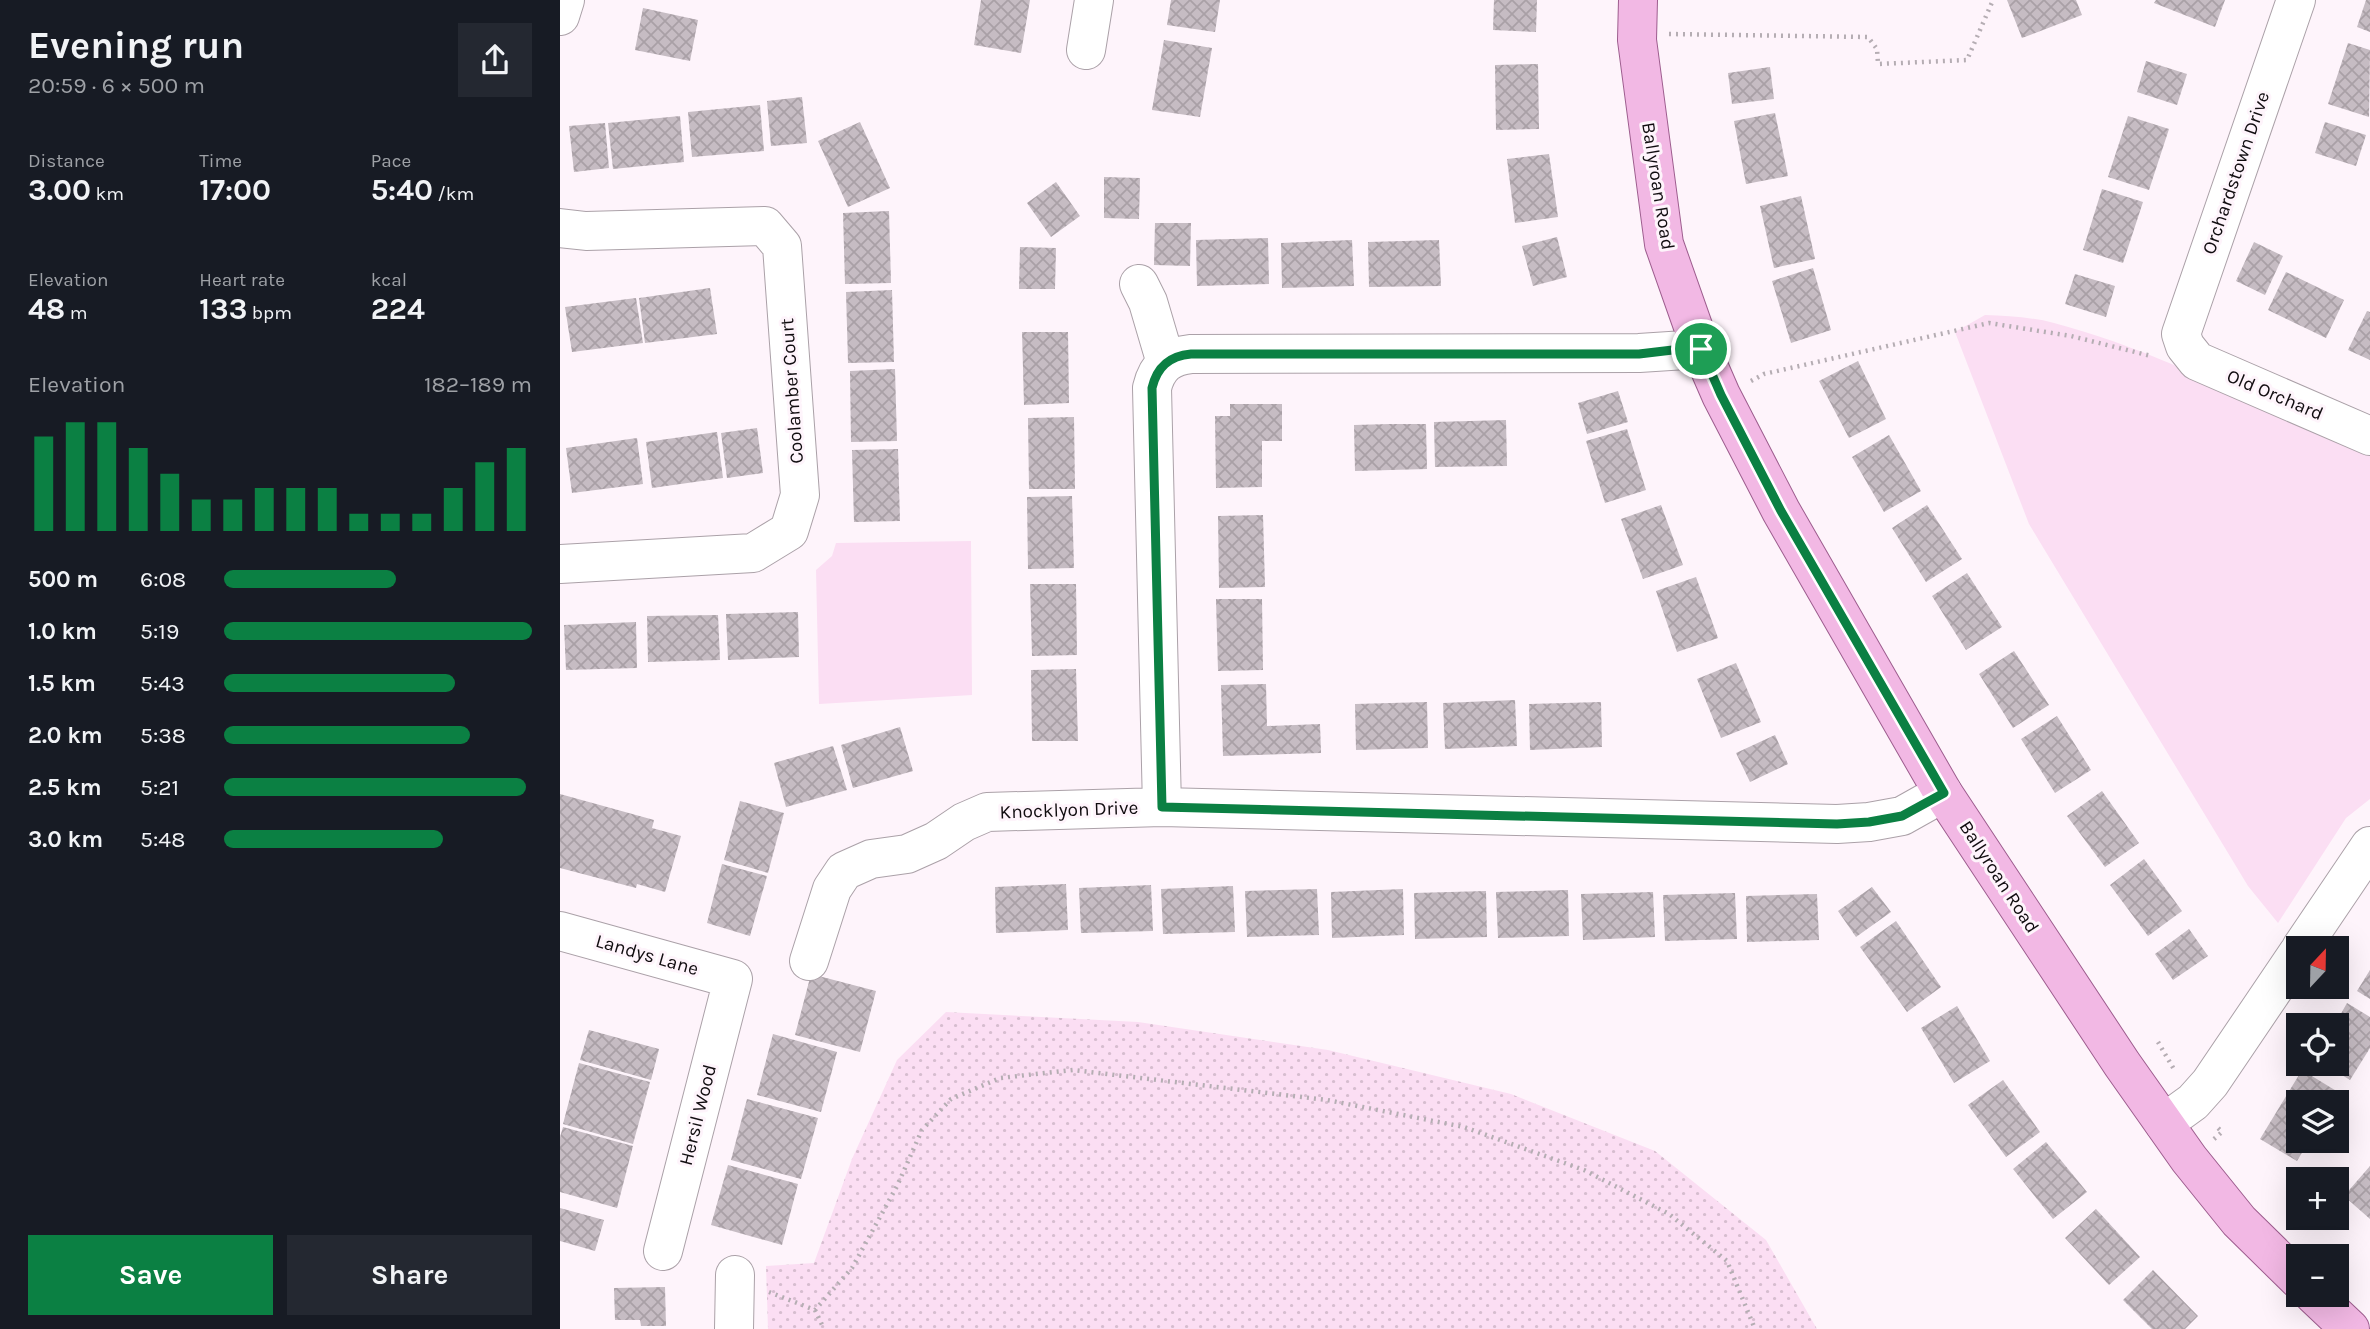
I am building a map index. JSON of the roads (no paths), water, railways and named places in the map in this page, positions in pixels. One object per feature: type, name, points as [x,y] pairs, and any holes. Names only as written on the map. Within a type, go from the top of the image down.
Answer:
[{"type":"main road","name":"Ballyroan Road","points":[[1638,0],[1637,40],[1664,244],[1701,349],[1721,395],[1781,511],[1944,793],[2189,1159],[2239,1221],[2286,1267]]},
{"type":"main road","points":[[2327,1307],[2350,1329]]},
{"type":"street","points":[[560,16],[565,0]]},
{"type":"street","points":[[1086,50],[1094,0]]},
{"type":"street","name":"Orchardstown Drive","points":[[2173,351],[2296,0]]},
{"type":"street","name":"Coolamber Court","points":[[560,228],[586,230],[765,226],[782,246],[800,495],[789,531],[753,552],[560,564]]},
{"type":"street","points":[[1139,284],[1148,302],[1166,363]]},
{"type":"street","points":[[1162,807],[1152,388],[1156,373],[1166,363],[1178,355],[1191,354],[1639,354],[1701,349]]},
{"type":"street","name":"Old Orchard","points":[[2173,351],[2370,436]]},
{"type":"street","name":"Knocklyon Drive","points":[[808,961],[832,889],[844,871],[871,859],[907,854],[936,842],[964,822],[987,812],[1162,807],[1837,824],[1902,816],[1944,793]]},
{"type":"street","points":[[2309,936],[2370,846]]},
{"type":"street","name":"Landys Lane","points":[[560,931],[733,979]]},
{"type":"street","points":[[2164,1123],[2193,1102],[2210,1083],[2286,971]]},
{"type":"street","name":"Hersil Wood","points":[[663,1251],[733,979]]},
{"type":"street","points":[[734,1329],[748,1282]]}]
